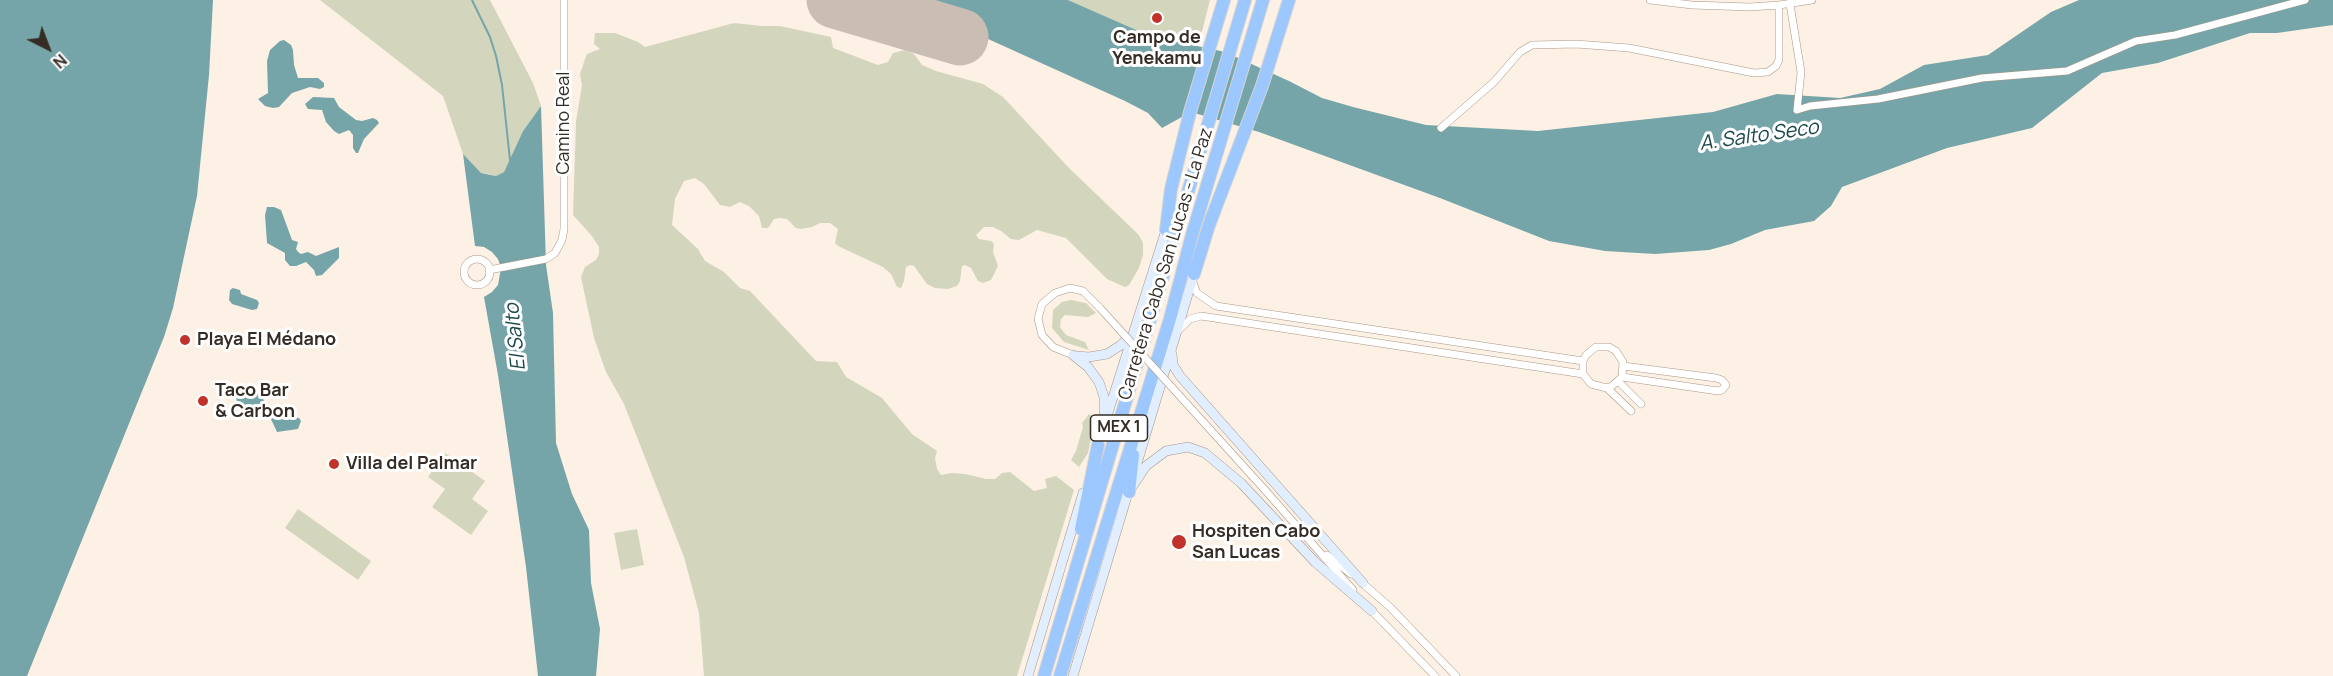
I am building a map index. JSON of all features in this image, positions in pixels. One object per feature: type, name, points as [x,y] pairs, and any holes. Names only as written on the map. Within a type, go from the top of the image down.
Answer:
[{"type":"highway","points":[[1166,230],[1171,189],[1224,0]]},
{"type":"highway","name":"Carretera Cabo San Lucas - La Paz","points":[[1044,676],[1245,0]]},
{"type":"highway","points":[[1193,277],[1209,225],[1262,86],[1290,0]]},
{"type":"highway","name":"Carretera Cabo San Lucas - La Paz","points":[[1060,676],[1170,318],[1192,235],[1262,2]]},
{"type":"highway","points":[[1166,230],[1191,182]]},
{"type":"highway","points":[[1192,235],[1193,277]]},
{"type":"highway","points":[[1128,492],[1138,419]]},
{"type":"highway","points":[[1068,596],[1098,445]]},
{"type":"main road","points":[[1028,676],[1132,330],[1166,230]]},
{"type":"main road","points":[[1073,676],[1193,277]]},
{"type":"main road","points":[[1073,355],[1089,357],[1107,354],[1121,345],[1132,330]]},
{"type":"main road","points":[[1172,347],[1173,365],[1180,376],[1363,583]]},
{"type":"main road","points":[[1073,355],[1092,371],[1101,385],[1104,397],[1104,426]]},
{"type":"main road","points":[[1128,492],[1146,466],[1166,451],[1188,447],[1205,453],[1241,483],[1315,562],[1372,611]]},
{"type":"street","name":"Camino Real","points":[[489,270],[544,260],[555,253],[564,229],[564,0]]},
{"type":"street","points":[[1650,0],[1716,6],[1779,5],[1812,0]]},
{"type":"street","points":[[1790,4],[1801,72],[1797,110],[1810,106],[1872,100],[1982,78],[2067,71],[2136,42],[2175,35],[2305,0]]},
{"type":"street","points":[[1441,128],[1499,76],[1520,52],[1532,45],[1576,44],[1629,48],[1754,73],[1768,72],[1776,66],[1779,60],[1779,5]]},
{"type":"street","points":[[1193,277],[1197,293],[1216,306],[1583,360]]},
{"type":"street","points":[[1073,355],[1056,349],[1045,339],[1038,320],[1042,304],[1055,293],[1070,288],[1083,291],[1100,308],[1372,611],[1435,676]]},
{"type":"street","points":[[1176,334],[1186,322],[1199,316],[1583,374]]},
{"type":"street","points":[[1373,341],[1377,329]]},
{"type":"street","points":[[1620,379],[1623,366],[1616,351],[1603,346],[1590,350],[1583,360],[1583,374],[1591,384],[1607,388],[1631,411]]},
{"type":"street","points":[[1521,364],[1522,350]]},
{"type":"street","points":[[1607,388],[1620,379],[1718,391],[1724,389],[1726,385],[1722,380],[1716,378],[1623,366]]},
{"type":"street","points":[[1620,379],[1641,404]]},
{"type":"street","points":[[1314,545],[1390,607],[1456,676]]},
{"type":"green space","points":[[320,0],[490,0],[533,83],[541,106],[523,131],[504,172],[496,176],[481,173],[472,166],[463,154],[443,96]]},
{"type":"green space","name":"Campo de Yenekamu","points":[[1068,0],[1210,0],[1198,47],[1150,36]]},
{"type":"green space","points":[[734,23],[780,26],[831,37],[833,48],[878,65],[888,62],[893,53],[905,50],[914,54],[922,65],[983,84],[1003,97],[1069,168],[1139,235],[1143,243],[1143,255],[1139,268],[1129,285],[1125,287],[1107,279],[1066,238],[1037,230],[1019,240],[1011,239],[993,227],[984,227],[976,235],[979,239],[991,241],[994,244],[993,252],[998,266],[991,280],[983,283],[978,281],[971,268],[965,265],[962,266],[957,286],[948,289],[935,288],[927,284],[914,266],[910,265],[906,267],[901,288],[897,287],[891,274],[883,267],[838,246],[835,243],[838,229],[830,223],[820,223],[801,229],[796,228],[787,219],[779,218],[774,219],[768,228],[762,228],[759,216],[749,206],[740,202],[730,207],[720,205],[704,184],[695,178],[684,181],[675,199],[672,225],[698,249],[705,261],[724,272],[740,288],[750,291],[816,361],[837,362],[846,377],[882,398],[912,434],[937,451],[935,458],[941,475],[952,473],[995,479],[1002,473],[1010,472],[1034,491],[1047,488],[1045,479],[1056,476],[1074,490],[1017,676],[704,676],[699,613],[684,557],[624,404],[606,372],[594,338],[581,277],[585,267],[596,260],[599,247],[573,215],[576,122],[582,85],[580,74],[587,54],[600,49],[594,44],[595,33],[615,33],[645,47]]},
{"type":"green space","points":[[1071,300],[1086,303],[1096,313],[1088,317],[1065,315],[1061,319],[1060,327],[1066,335],[1085,342],[1089,350],[1064,342],[1052,328],[1053,310],[1062,302]]},
{"type":"green space","points":[[1089,414],[1095,418],[1088,453],[1079,467],[1071,460],[1076,451],[1083,427],[1082,423]]},
{"type":"green space","points":[[445,453],[485,481],[472,499],[488,511],[471,535],[432,507],[445,489],[428,477]]},
{"type":"green space","points":[[298,509],[371,561],[358,580],[285,528]]},
{"type":"green space","points":[[637,529],[644,565],[621,570],[614,533]]},
{"type":"water","points":[[0,0],[213,0],[209,75],[197,196],[173,308],[164,337],[27,676],[0,676]]},
{"type":"water","name":"A. Salto Seco","points":[[892,0],[1068,0],[1150,36],[1225,52],[1322,98],[1353,107],[1426,125],[1538,131],[1713,112],[1777,94],[1840,98],[1880,89],[1924,65],[1988,55],[2051,12],[2079,0],[2333,0],[2333,25],[2277,33],[2250,33],[2158,63],[2102,73],[2032,128],[1947,148],[1842,187],[1831,206],[1814,221],[1765,230],[1709,250],[1655,254],[1605,251],[1549,241],[1440,198],[1259,132],[1191,112],[1162,128],[1148,113],[1125,101],[966,29]]},
{"type":"water","points":[[284,40],[291,45],[293,50],[298,78],[318,78],[324,83],[324,87],[320,89],[310,87],[292,93],[279,107],[273,108],[265,106],[258,99],[268,93],[267,61],[270,50]]},
{"type":"water","points":[[313,97],[334,98],[339,107],[356,120],[373,118],[377,120],[379,123],[364,139],[358,153],[353,148],[353,135],[349,130],[339,134],[326,122],[322,110],[308,109],[305,104]]},
{"type":"water","points":[[541,106],[546,265],[553,313],[556,443],[572,494],[589,530],[591,583],[600,629],[596,676],[538,676],[526,567],[498,375],[484,297],[498,285],[501,268],[492,252],[484,247],[475,246],[463,154],[481,173],[496,176],[504,172],[523,131]]},
{"type":"water","points":[[267,207],[281,210],[292,240],[298,242],[296,249],[298,252],[301,254],[308,252],[316,256],[339,247],[339,258],[322,275],[316,276],[314,270],[306,262],[290,266],[285,260],[285,253],[267,243],[265,215]]},
{"type":"water","points":[[233,288],[257,300],[259,303],[257,309],[252,310],[232,304],[229,300],[230,290]]},
{"type":"water","points":[[241,390],[248,393],[254,390],[260,391],[264,401],[269,404],[265,416],[262,417],[257,409],[238,404],[235,395]]},
{"type":"water","points":[[278,408],[288,416],[299,418],[301,421],[298,429],[277,432],[270,417],[271,413]]},
{"type":"waterway","name":"El Salto","points":[[472,0],[490,37],[496,56],[502,85],[510,160]]},
{"type":"runway","points":[[835,0],[960,37]]},
{"type":"place","name":"Campo de Yenekamu","points":[[1157,18]]},
{"type":"place","name":"Playa El Médano","points":[[185,340]]},
{"type":"place","name":"Taco Bar & Carbon","points":[[203,401]]},
{"type":"place","name":"Villa del Palmar","points":[[334,464]]},
{"type":"place","name":"Hospiten Cabo San Lucas","points":[[1179,542]]}]
